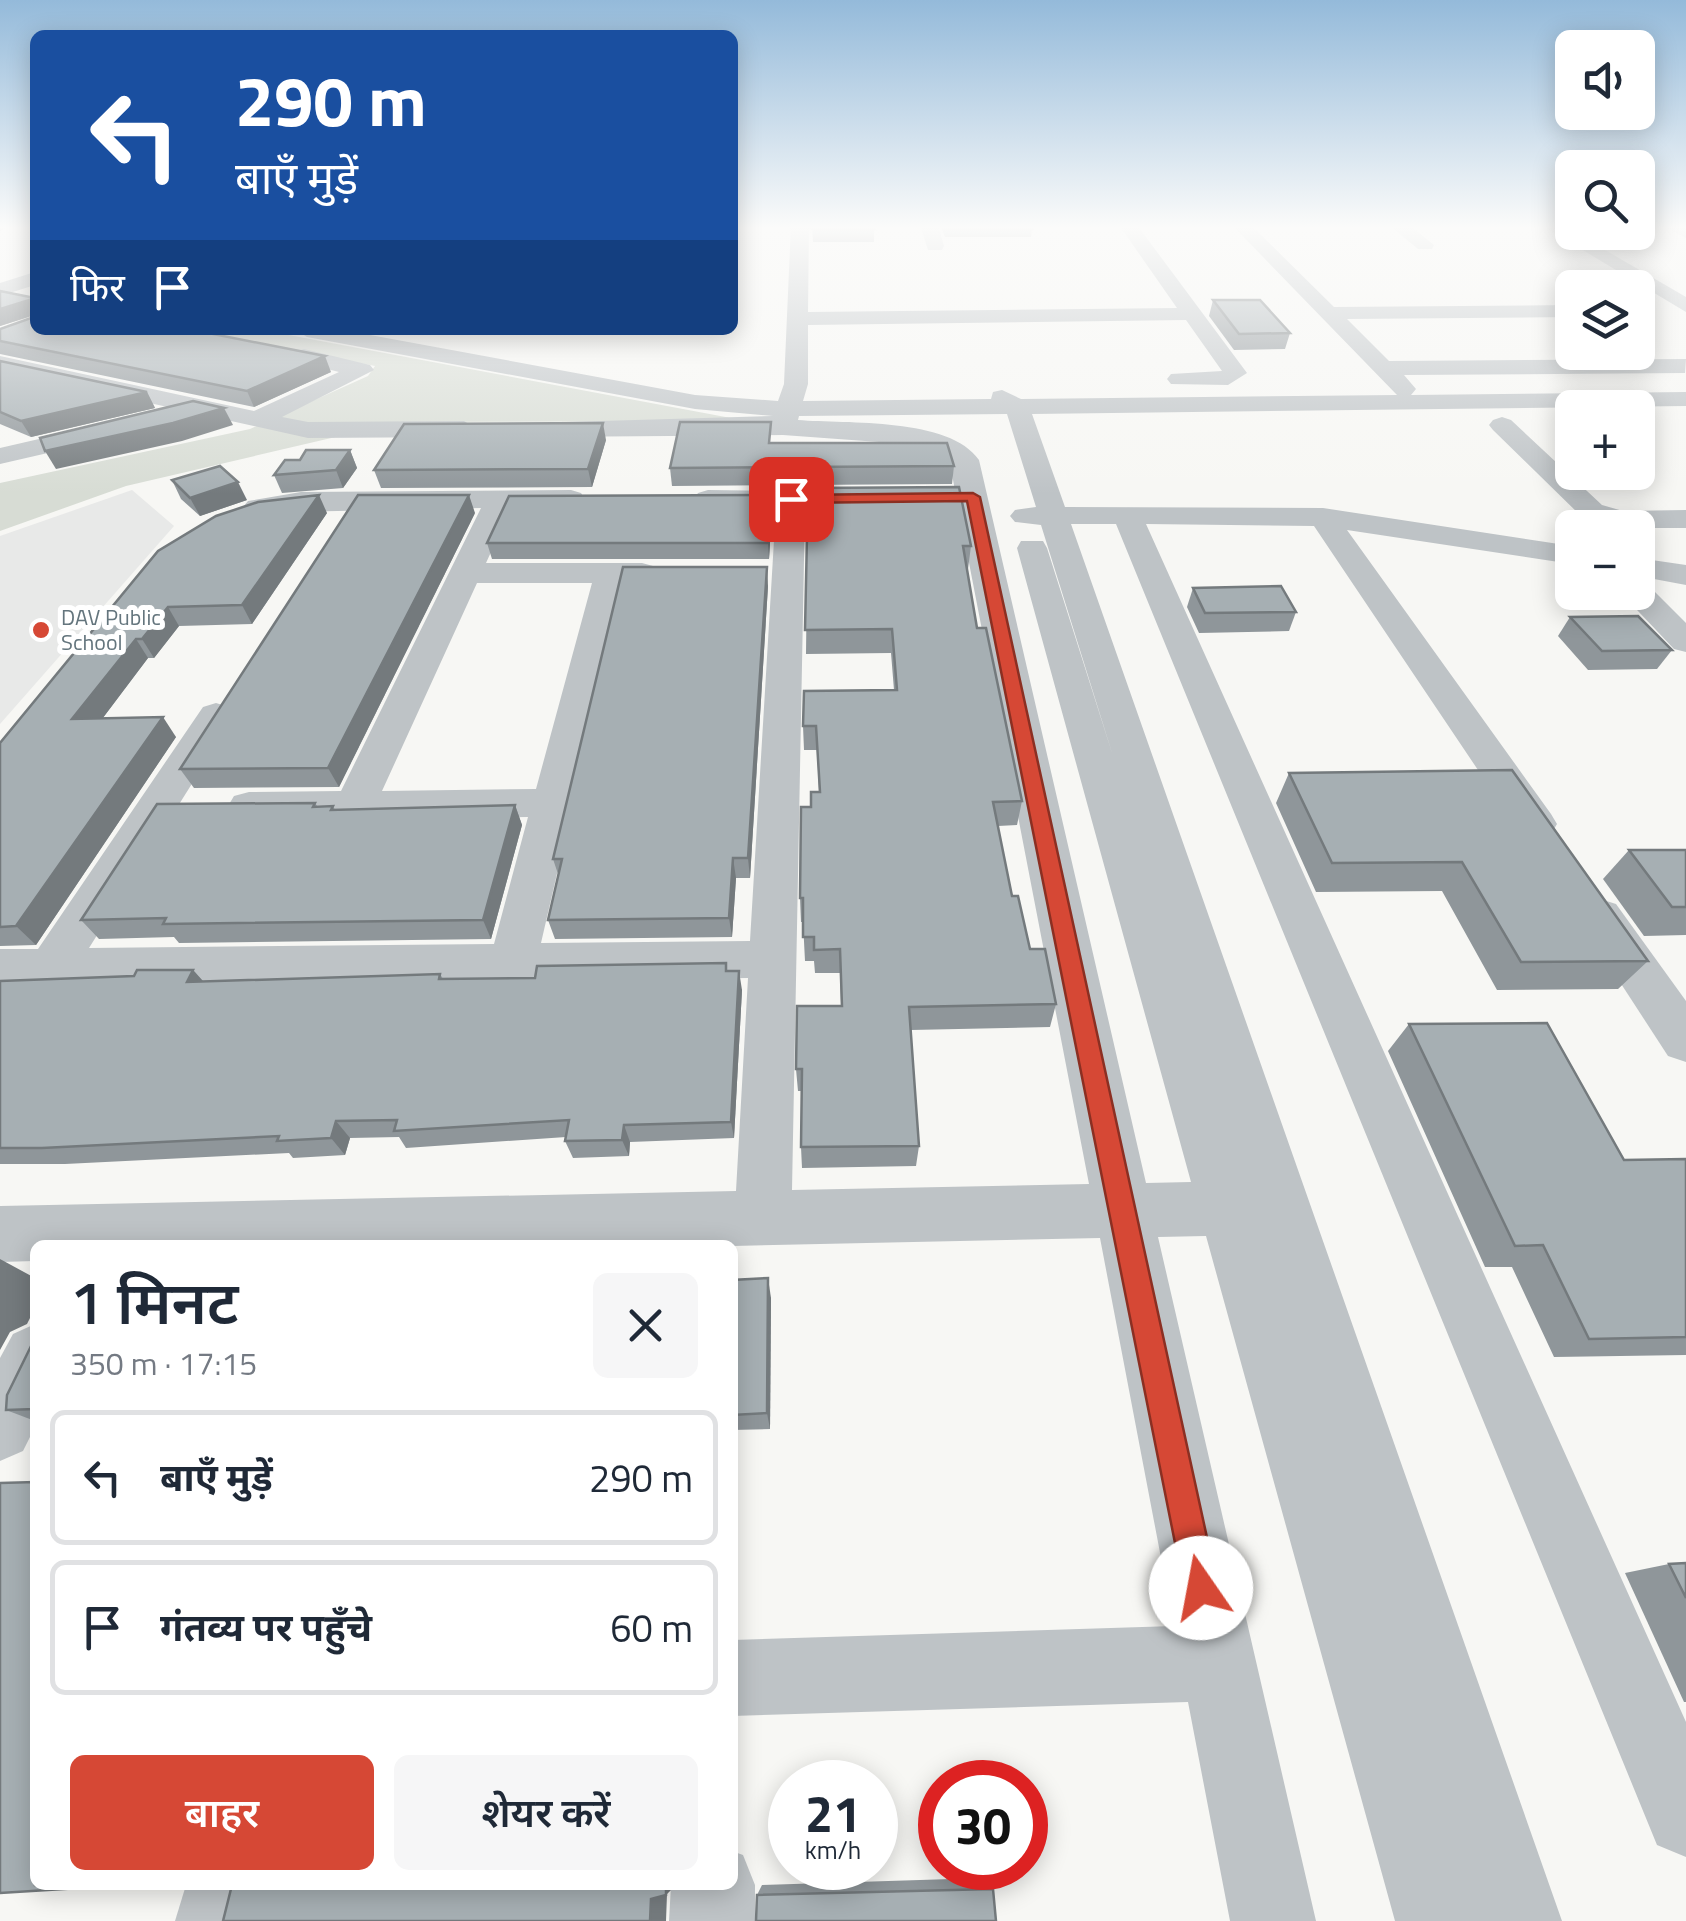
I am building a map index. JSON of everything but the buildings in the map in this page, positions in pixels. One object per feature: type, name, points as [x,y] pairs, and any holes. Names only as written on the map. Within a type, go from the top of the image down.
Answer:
[{"type":"street","points":[[795,400],[798,315]]},
{"type":"street","points":[[798,319],[1142,315]]},
{"type":"street","points":[[1162,380],[1234,376],[1193,315]]},
{"type":"street","points":[[1300,315],[1320,336]]},
{"type":"street","points":[[1338,315],[1411,397],[1686,390]]},
{"type":"street","points":[[334,335],[695,402],[1372,391],[1411,397],[1686,399]]},
{"type":"street","points":[[376,335],[694,392],[795,400],[880,432],[944,442],[958,448],[996,507],[1283,1207],[1519,1921]]},
{"type":"street","points":[[261,421],[362,370],[283,352]]},
{"type":"street","points":[[0,363],[308,430],[502,429],[795,400]]},
{"type":"street","points":[[1384,368],[1686,366]]},
{"type":"street","points":[[1006,395],[1104,404],[1372,391]]},
{"type":"street","points":[[1006,395],[996,507],[1124,1210],[1273,1921]]},
{"type":"street","points":[[1104,404],[1116,425],[1130,428],[1555,425]]},
{"type":"street","points":[[0,456],[200,409]]},
{"type":"street","points":[[1655,425],[1686,424]]},
{"type":"street","points":[[1502,426],[1592,511],[1605,518],[1686,519]]},
{"type":"street","points":[[334,533],[400,430]]},
{"type":"street","points":[[0,438],[37,448]]},
{"type":"street","points":[[675,499],[900,498]]},
{"type":"street","points":[[763,1218],[773,959],[768,572],[791,499]]},
{"type":"street","points":[[355,805],[500,500]]},
{"type":"street","points":[[225,518],[269,504],[597,500]]},
{"type":"street","points":[[996,507],[1323,517],[1555,552]]},
{"type":"street","points":[[996,507],[1227,1208],[1438,1921]]},
{"type":"street","points":[[1127,514],[1686,1816]]},
{"type":"street","points":[[1323,517],[1686,1040]]},
{"type":"street","points":[[1655,569],[1686,575]]},
{"type":"street","points":[[465,573],[670,572]]},
{"type":"street","points":[[513,962],[610,573]]},
{"type":"street","points":[[1654,610],[1686,642]]},
{"type":"street","points":[[52,968],[190,806],[240,678]]},
{"type":"street","points":[[190,806],[551,803]]},
{"type":"street","points":[[0,968],[773,959]]},
{"type":"street","points":[[0,1234],[93,1238],[407,1235],[763,1218],[1283,1207]]},
{"type":"street","points":[[0,1428],[30,1366]]},
{"type":"street","points":[[738,1678],[1216,1663]]},
{"type":"street","points":[[218,1921],[227,1890]]},
{"type":"street","points":[[712,1921],[714,1890]]},
{"type":"shaded area","points":[[217,335],[289,335],[747,421],[400,422],[126,486],[0,531],[0,483],[250,429],[368,376],[375,366]]},
{"type":"shaded area","name":"DAV Public School","points":[[132,490],[174,526],[0,724],[0,536]]},
{"type":"place","name":"DAV Public School","points":[[41,630]]},
{"type":"route","points":[[791,499],[973,497],[1201,1588]]}]
